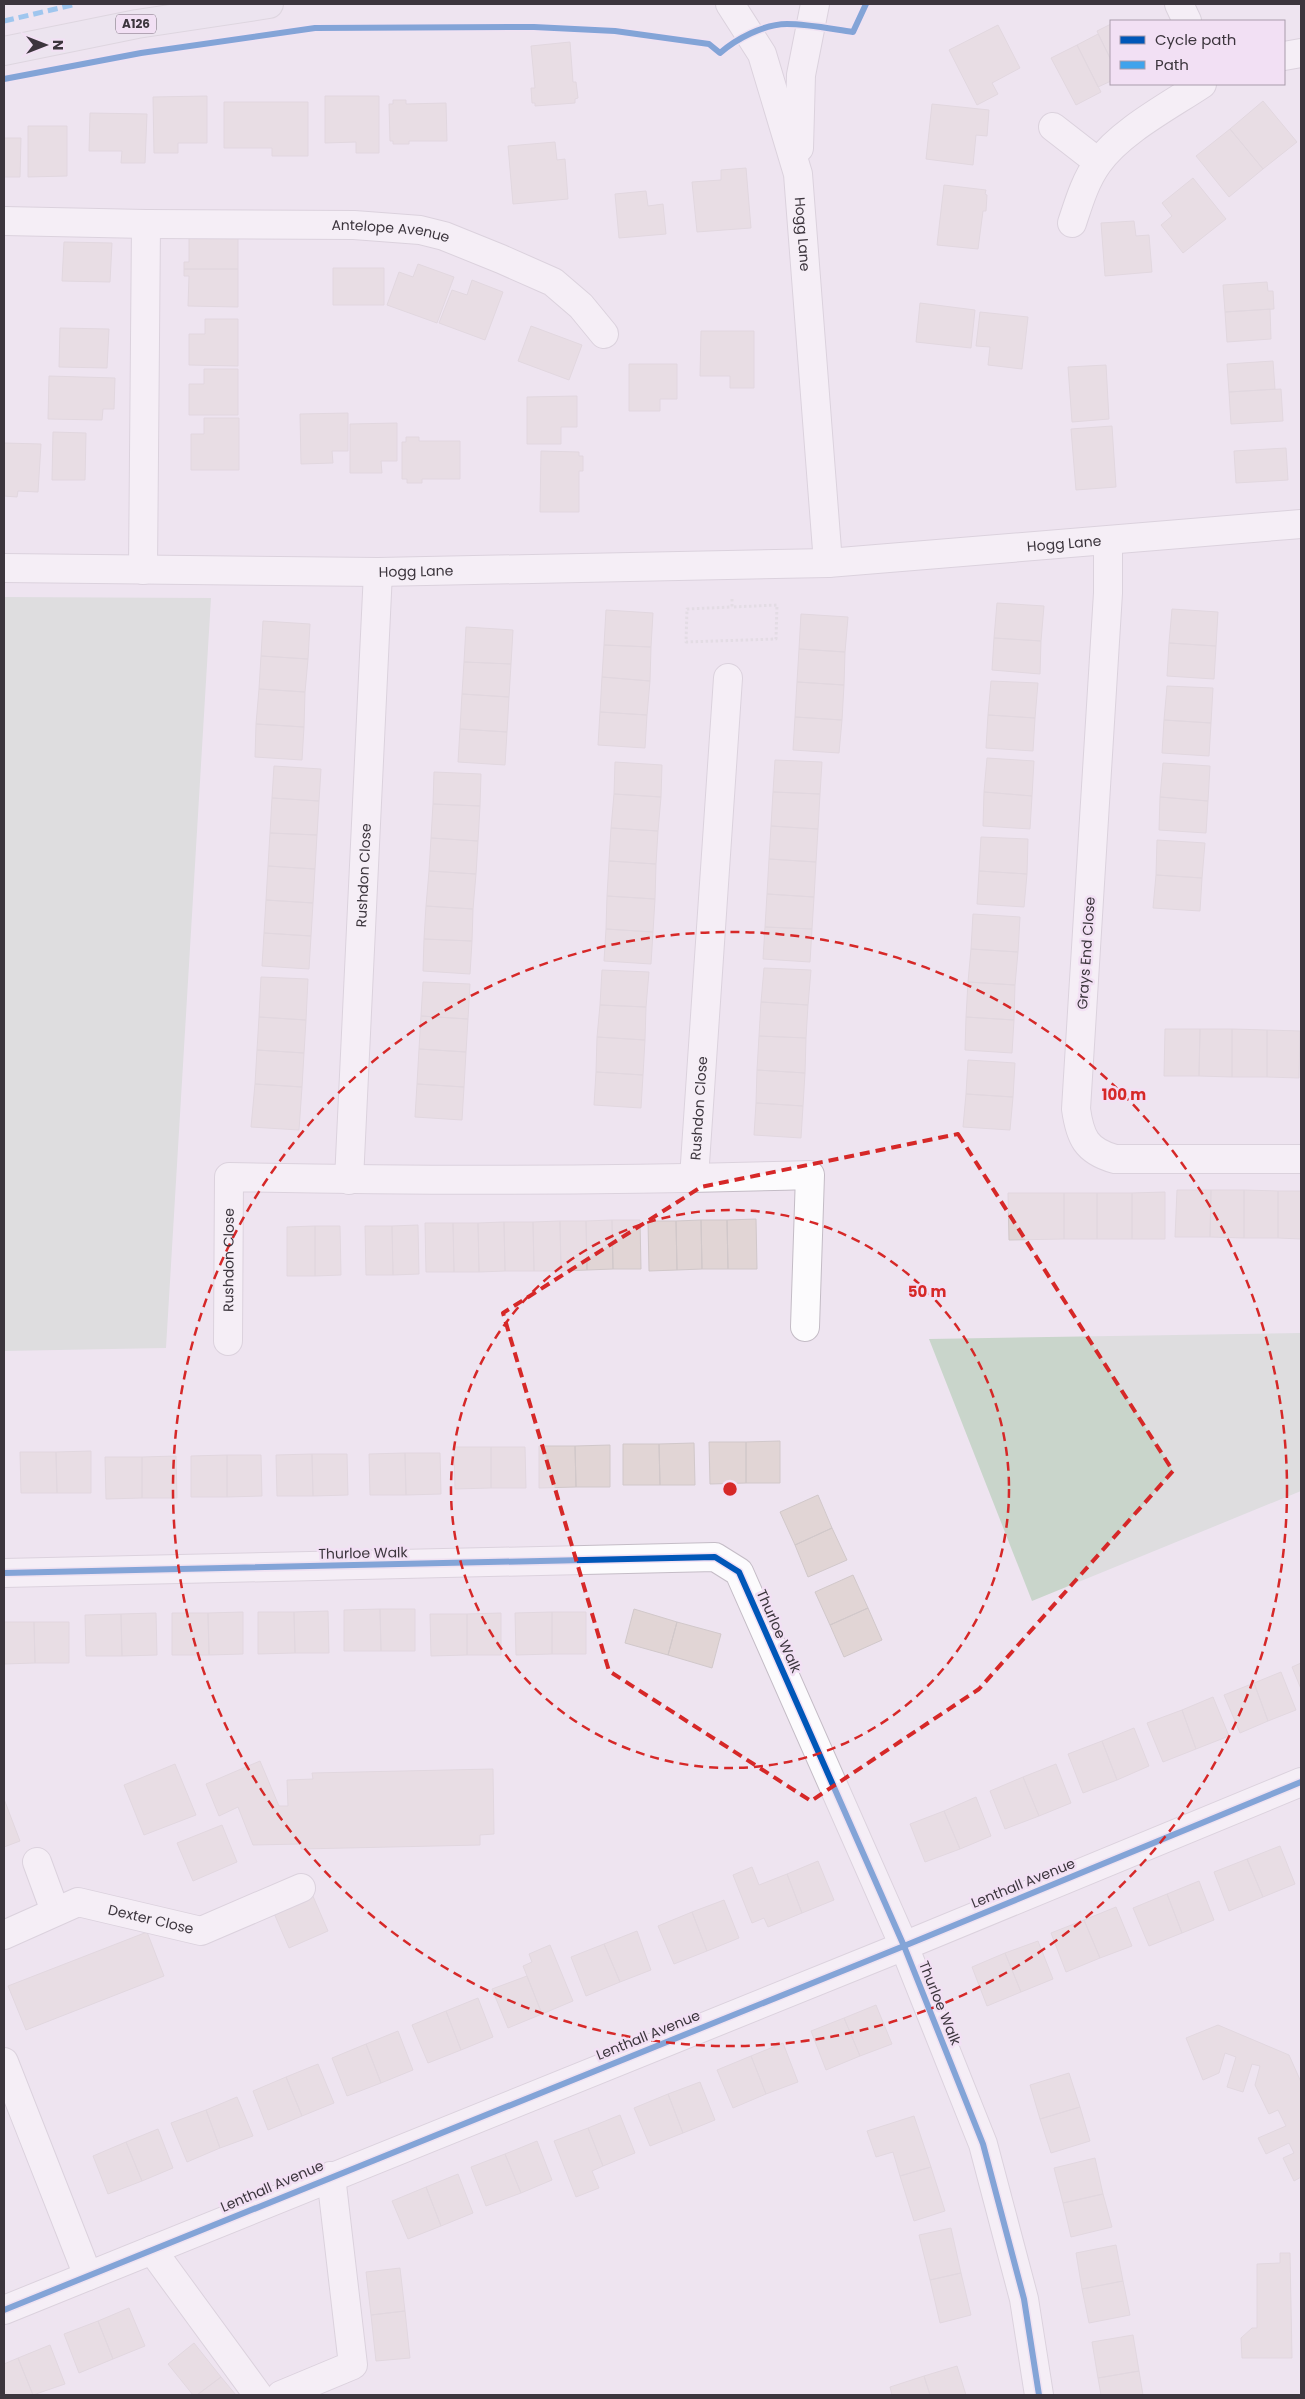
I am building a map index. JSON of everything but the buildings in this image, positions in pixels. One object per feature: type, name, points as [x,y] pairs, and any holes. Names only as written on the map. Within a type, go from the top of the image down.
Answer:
[{"type":"main road","name":"A126","points":[[4,51],[137,24],[269,4]]},
{"type":"street","name":"Hogg Lane","points":[[730,4],[762,54],[798,174]]},
{"type":"street","name":"Hogg Lane","points":[[815,4],[801,75],[798,174],[828,563]]},
{"type":"street","points":[[1179,4],[1187,20]]},
{"type":"street","points":[[1285,56],[1301,53]]},
{"type":"street","points":[[1072,223],[1083,188],[1098,162],[1121,139],[1201,85]]},
{"type":"street","points":[[1053,127],[1098,162]]},
{"type":"street","name":"Antelope Avenue","points":[[4,221],[354,225],[420,230],[493,255],[553,282],[581,306],[604,334]]},
{"type":"street","points":[[143,570],[146,224]]},
{"type":"street","name":"Hogg Lane","points":[[4,568],[378,572],[828,563],[1108,542],[1301,524]]},
{"type":"street","name":"Grays End Close","points":[[1108,542],[1108,593],[1076,1109],[1079,1128],[1085,1141],[1097,1154],[1115,1159],[1301,1159]]},
{"type":"street","name":"Rushdon Close","points":[[349,1180],[378,572]]},
{"type":"street","name":"Rushdon Close","points":[[694,1178],[728,678]]},
{"type":"street","name":"Rushdon Close","points":[[228,1341],[229,1177],[349,1180],[694,1178],[810,1175],[805,1327]]},
{"type":"street","name":"Thurloe Walk","points":[[4,1573],[715,1557],[740,1572],[904,1946],[982,2144],[1024,2300],[1039,2395]]},
{"type":"street","name":"Lenthall Avenue","points":[[4,2310],[331,2176],[904,1946],[1301,1782]]},
{"type":"street","points":[[37,1862],[56,1911]]},
{"type":"street","name":"Dexter Close","points":[[4,1935],[78,1902],[201,1931],[301,1888]]},
{"type":"street","points":[[4,2062],[88,2276]]},
{"type":"street","points":[[281,2395],[352,2365],[331,2176]]},
{"type":"street","points":[[152,2250],[258,2395]]},
{"type":"path","points":[[731,566],[732,607]]},
{"type":"path","points":[[777,606],[776,639],[686,642],[687,608],[732,607],[777,606]]},
{"type":"highlighted area","points":[[958,1134],[1173,1471],[979,1689],[811,1801],[609,1671],[503,1313],[701,1187]]},
{"type":"shaded area","points":[[4,597],[211,598],[166,1348],[4,1351]]},
{"type":"shaded area","points":[[1301,1333],[1301,1491],[1032,1601],[929,1339]]},
{"type":"marked path","points":[[4,21],[77,4]]},
{"type":"cycle path","points":[[4,79],[141,53],[315,28],[534,27],[615,31],[709,44],[720,53],[751,33],[778,25],[803,25],[853,32],[866,4]]},
{"type":"cycle path","points":[[4,1573],[715,1557],[739,1572],[904,1946],[983,2144],[1024,2299],[1039,2395]]},
{"type":"cycle path","points":[[4,2310],[904,1946],[1301,1782]]}]
